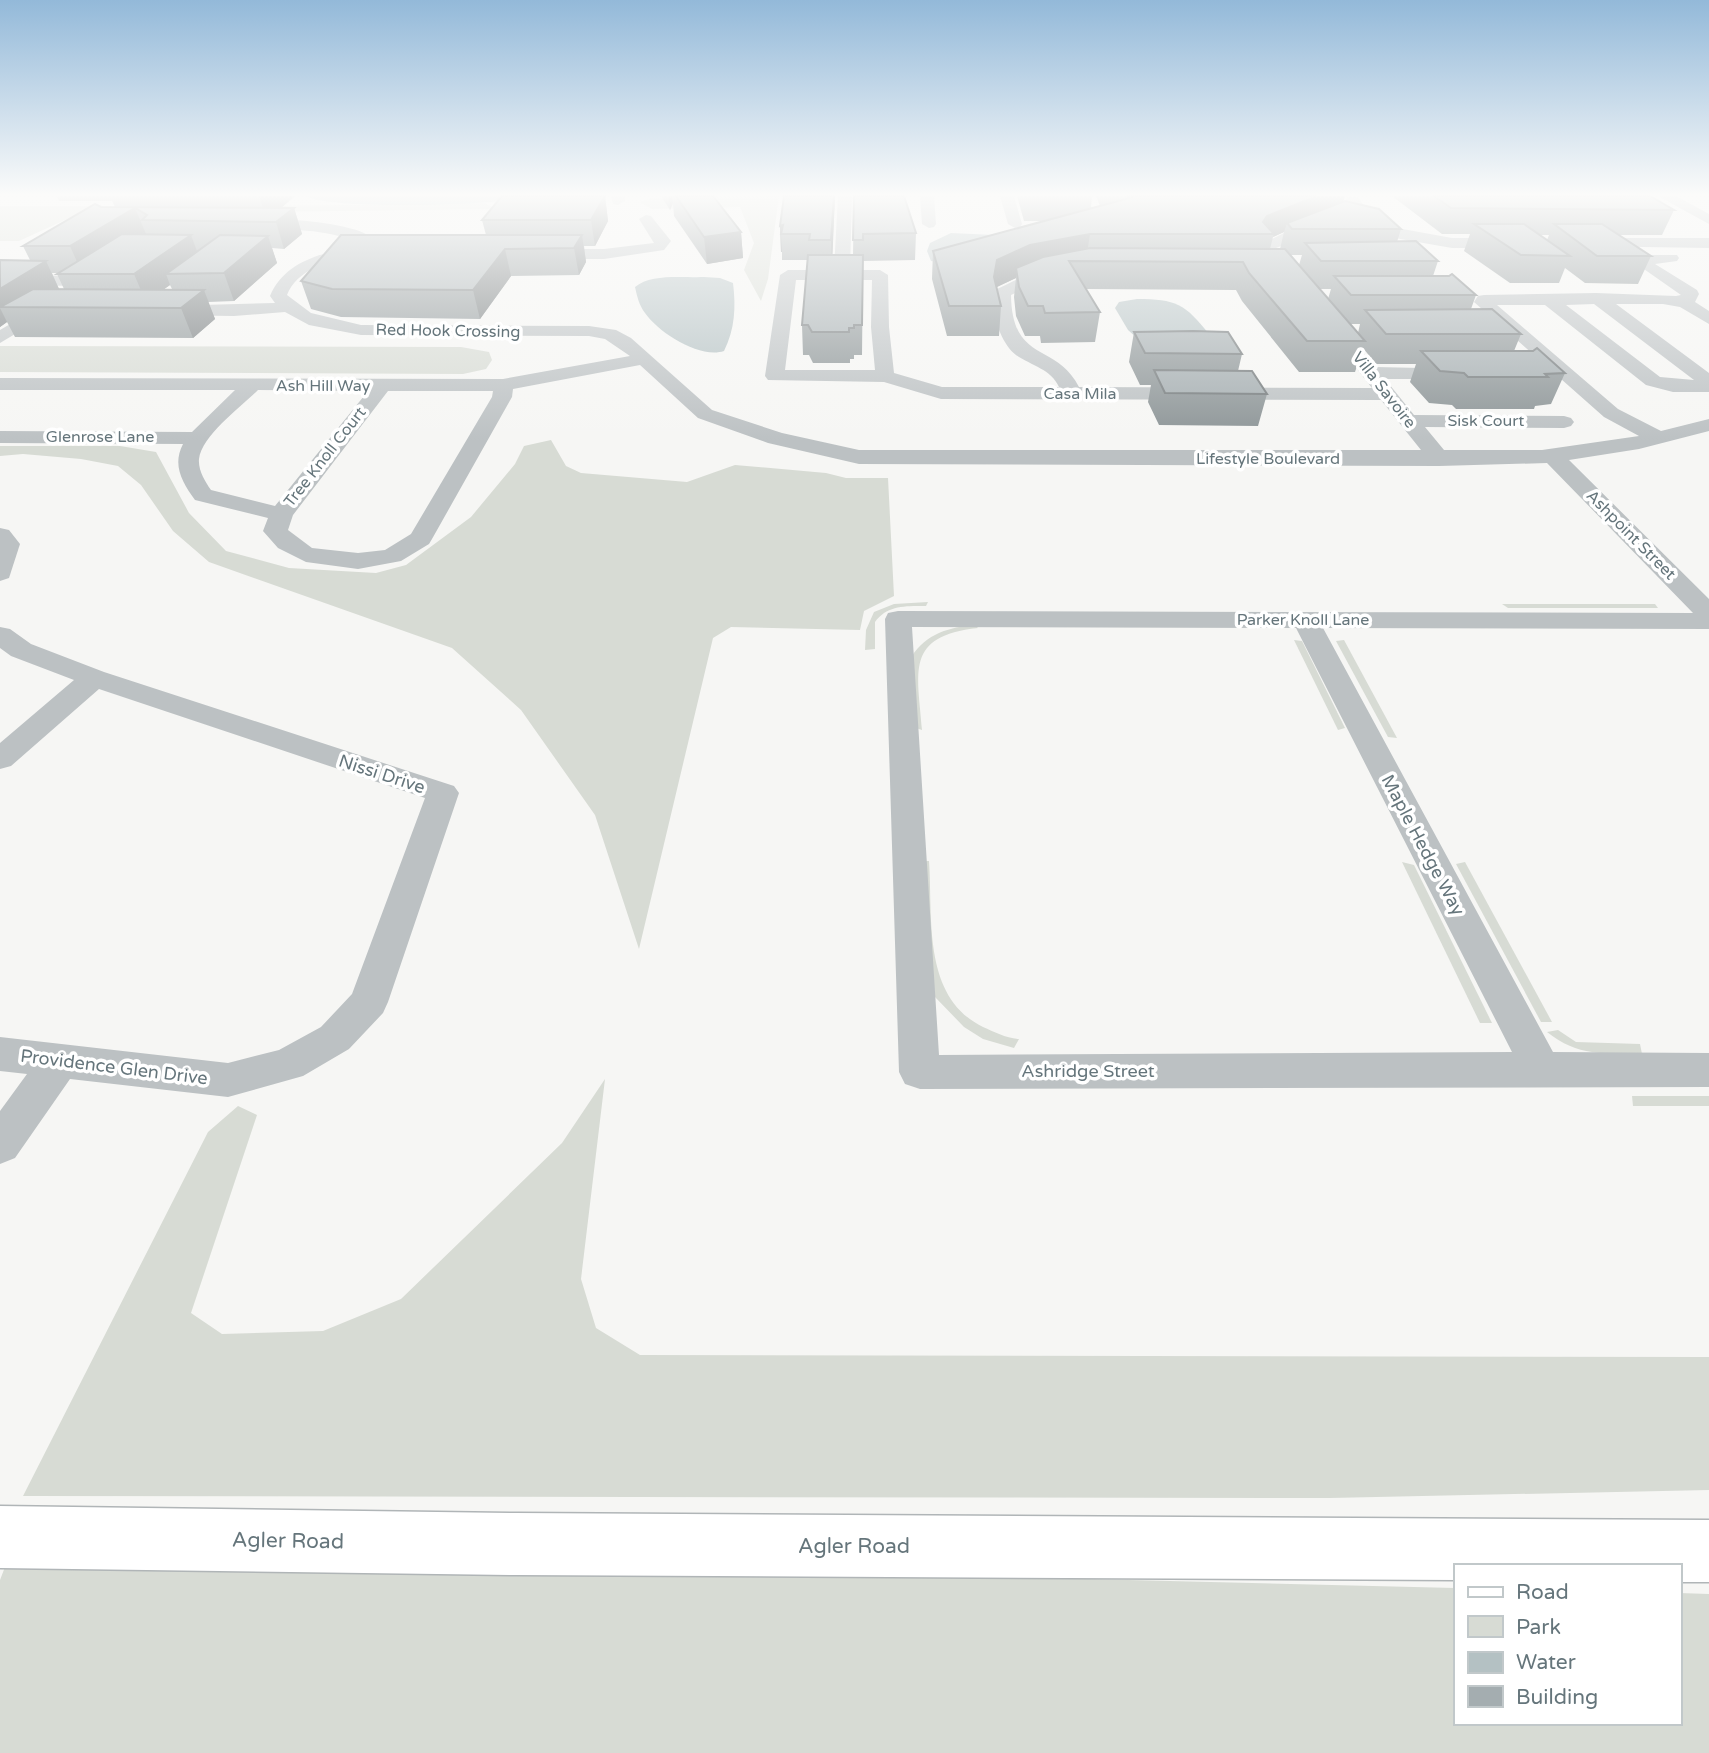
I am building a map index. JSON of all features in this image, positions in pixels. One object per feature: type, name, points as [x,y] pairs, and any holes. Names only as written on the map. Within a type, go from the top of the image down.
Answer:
[{"type":"main road","name":"Agler Road","points":[[0,1536],[517,1544],[1709,1551]]},
{"type":"street","points":[[0,280],[67,278]]},
{"type":"street","points":[[0,338],[91,278]]},
{"type":"street","points":[[288,307],[278,296],[280,286],[290,278]]},
{"type":"street","name":"Casa Mila","points":[[789,278],[775,376],[885,376],[941,393],[1388,394]]},
{"type":"street","points":[[880,278],[880,327],[885,376]]},
{"type":"street","points":[[1035,278],[1003,293],[1003,311],[1009,330],[1020,349],[1062,373],[1072,394]]},
{"type":"street","name":"Villa Savoire","points":[[1292,278],[1439,458]]},
{"type":"street","points":[[1658,438],[1611,413],[1483,302],[1490,298],[1678,301],[1689,298],[1691,293],[1668,278]]},
{"type":"street","points":[[170,296],[151,311],[234,311],[288,307]]},
{"type":"street","points":[[1547,298],[1653,381],[1673,386],[1709,384]]},
{"type":"street","points":[[1596,299],[1709,384]]},
{"type":"street","points":[[1641,299],[1675,322]]},
{"type":"street","points":[[1678,301],[1709,319]]},
{"type":"street","name":"Red Hook Crossing","points":[[288,307],[335,326],[361,330],[610,334],[625,342],[705,414],[776,438],[824,449]]},
{"type":"street","points":[[42,310],[69,311]]},
{"type":"street","points":[[1337,332],[1363,332]]},
{"type":"street","name":"Ash Hill Way","points":[[0,384],[380,387],[503,385],[644,359]]},
{"type":"street","points":[[1371,373],[1479,373]]},
{"type":"street","points":[[251,386],[199,438],[188,456],[190,473],[203,495],[278,522],[287,543],[306,555],[358,561],[392,556],[420,539],[502,397],[503,385]]},
{"type":"street","name":"Tree Knoll Court","points":[[278,522],[380,387]]},
{"type":"street","name":"Sisk Court","points":[[1408,421],[1564,422]]},
{"type":"street","name":"Lifestyle Boulevard","points":[[824,449],[859,457],[1553,456],[1658,438],[1709,425]]},
{"type":"street","points":[[1681,432],[1707,450]]},
{"type":"street","name":"Glenrose Lane","points":[[0,437],[199,438]]},
{"type":"street","name":"Ashpoint Street","points":[[1553,456],[1709,614]]},
{"type":"street","points":[[0,535],[8,544],[0,573]]},
{"type":"street","name":"Parker Knoll Lane","points":[[898,619],[1709,621]]},
{"type":"street","name":"Ashridge Street","points":[[898,619],[920,1072],[1709,1070]]},
{"type":"street","name":"Maple Hedge Way","points":[[1305,620],[1541,1069]]},
{"type":"street","name":"Nissi Drive","points":[[0,635],[21,650],[94,678],[443,793],[369,1002],[335,1038],[289,1064],[228,1080]]},
{"type":"street","points":[[0,759],[94,678]]},
{"type":"street","name":"Providence Glen Drive","points":[[0,1054],[228,1080]]},
{"type":"street","points":[[0,1145],[60,1061]]},
{"type":"green space","points":[[748,278],[768,278],[761,301]]},
{"type":"green space","points":[[0,346],[461,347],[489,352],[492,360],[486,369],[463,374],[0,372]]},
{"type":"green space","points":[[551,440],[566,466],[581,473],[687,482],[735,465],[826,473],[846,478],[888,478],[894,596],[864,611],[860,630],[731,627],[713,638],[639,949],[595,815],[521,710],[452,648],[209,562],[173,531],[141,485],[118,466],[81,459],[23,454],[0,456],[0,446],[120,446],[156,452],[189,513],[226,551],[289,568],[376,573],[406,565],[471,517],[515,464],[524,446]]},
{"type":"green space","points":[[928,602],[926,606],[904,607],[885,612],[875,622],[875,649],[865,650],[866,630],[874,612],[894,604]]},
{"type":"green space","points":[[1502,604],[1655,604],[1658,608],[1508,608]]},
{"type":"green space","points":[[975,625],[978,628],[954,632],[937,639],[927,648],[918,674],[922,730],[913,727],[912,656],[924,642],[939,633]]},
{"type":"green space","points":[[1294,640],[1302,641],[1345,728],[1338,730]]},
{"type":"green space","points":[[1344,640],[1397,738],[1388,737],[1336,641]]},
{"type":"green space","points":[[919,861],[929,861],[935,954],[940,977],[949,997],[963,1014],[983,1027],[1019,1039],[1014,1048],[983,1039],[964,1027],[935,997]]},
{"type":"green space","points":[[1402,862],[1414,865],[1492,1023],[1480,1023]]},
{"type":"green space","points":[[1465,862],[1552,1022],[1541,1022],[1456,864]]},
{"type":"green space","points":[[1558,1030],[1576,1042],[1640,1044],[1642,1054],[1581,1050],[1547,1032]]},
{"type":"green space","points":[[605,1079],[581,1279],[596,1328],[640,1355],[1709,1357],[1709,1490],[1330,1498],[23,1496],[208,1132],[238,1106],[257,1115],[191,1313],[222,1334],[323,1331],[401,1299],[562,1143]]},
{"type":"green space","points":[[1632,1096],[1709,1096],[1709,1106],[1633,1106]]},
{"type":"green space","points":[[54,1554],[1454,1588],[1454,1725],[1681,1725],[1681,1593],[1709,1594],[1709,1753],[0,1753],[0,1580],[5,1567]]},
{"type":"water","points":[[659,278],[720,278],[733,283],[734,318],[724,351],[692,348],[651,321],[640,304],[635,287]]},
{"type":"water","points":[[1137,299],[1161,300],[1179,305],[1209,334],[1146,346],[1128,330],[1115,308],[1119,302]]},
{"type":"building","points":[[0,278],[18,278],[0,289]]},
{"type":"building","points":[[304,278],[483,278],[473,290],[332,289],[301,281]]},
{"type":"building","points":[[806,278],[863,278],[862,325],[854,325],[854,328],[849,328],[849,332],[812,332],[808,325],[802,325]]},
{"type":"building","points":[[941,278],[994,278],[1001,306],[949,306]]},
{"type":"building","points":[[1018,278],[1079,278],[1100,312],[1045,313],[1043,306],[1028,306]]},
{"type":"building","points":[[1253,278],[1310,278],[1365,341],[1307,341]]},
{"type":"building","points":[[1336,278],[1456,278],[1476,295],[1351,295]]},
{"type":"building","points":[[33,289],[204,290],[181,308],[0,307]]},
{"type":"building","points":[[1492,309],[1521,334],[1386,334],[1365,310]]},
{"type":"building","points":[[1134,332],[1228,332],[1242,354],[1145,353]]},
{"type":"building","points":[[1537,348],[1565,373],[1545,374],[1548,377],[1468,377],[1464,373],[1440,371],[1421,351],[1533,351]]},
{"type":"building","points":[[1154,370],[1252,371],[1267,394],[1165,393]]}]
